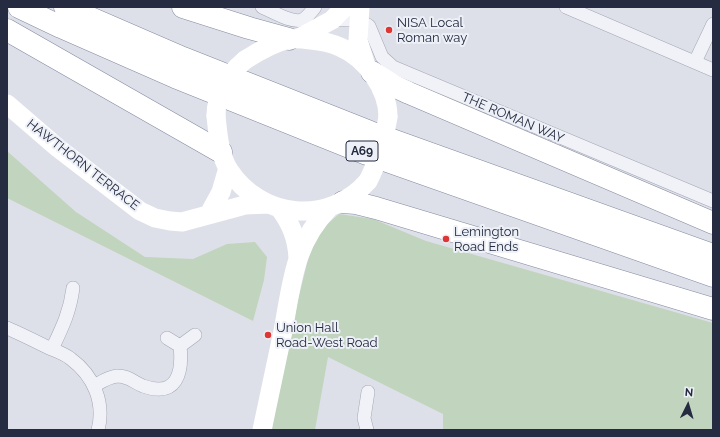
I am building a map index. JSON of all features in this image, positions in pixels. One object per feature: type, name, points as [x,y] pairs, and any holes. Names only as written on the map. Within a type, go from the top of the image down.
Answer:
[{"type":"highway","name":"A69","points":[[19,7],[60,27],[175,77],[367,154],[713,276]]},
{"type":"highway","name":"A69","points":[[66,7],[183,58],[370,132],[713,255]]},
{"type":"highway","points":[[183,7],[249,28],[293,39]]},
{"type":"highway","points":[[7,30],[224,160]]},
{"type":"highway","points":[[369,70],[394,86],[409,93],[713,223]]},
{"type":"highway","points":[[336,204],[356,203],[376,208],[713,309]]},
{"type":"main road","points":[[209,214],[220,192],[224,160],[216,116],[218,99],[224,82],[237,67],[258,51],[274,44],[293,39],[321,27],[339,14]]},
{"type":"main road","points":[[360,14],[358,40],[369,70]]},
{"type":"main road","points":[[224,160],[236,180],[257,198],[274,206],[305,212],[336,204],[354,195],[368,181],[383,145],[388,117],[385,97],[378,83],[369,70],[352,54],[342,48],[330,43],[293,39]]},
{"type":"main road","name":"HAWTHORN TERRACE","points":[[7,104],[58,148],[140,211],[155,218],[182,222],[246,204],[274,206]]},
{"type":"main road","points":[[262,430],[298,258],[312,227],[318,218],[336,204]]},
{"type":"main road","points":[[274,206],[288,220],[294,234],[298,258]]},
{"type":"street","points":[[262,7],[290,19],[298,20],[303,19],[315,7]]},
{"type":"street","points":[[566,7],[596,13],[713,70]]},
{"type":"street","points":[[339,14],[360,14]]},
{"type":"street","name":"THE ROMAN WAY","points":[[360,14],[369,26],[382,57],[393,67],[713,201]]},
{"type":"street","points":[[695,62],[713,24]]},
{"type":"street","points":[[52,349],[66,319],[71,304],[73,288]]},
{"type":"street","points":[[7,328],[70,358],[82,367],[91,379],[101,408],[98,430]]},
{"type":"street","points":[[180,346],[195,335]]},
{"type":"street","points":[[94,386],[116,376],[125,377],[140,385],[150,388],[158,389],[172,384],[179,377],[182,357],[180,346],[167,338]]},
{"type":"street","points":[[367,430],[364,418],[368,392]]},
{"type":"green space","points":[[7,151],[76,212],[145,257],[193,259],[227,244],[255,242],[267,257],[264,280],[253,321],[7,198]]},
{"type":"green space","points":[[339,214],[373,219],[426,241],[713,323],[713,430],[443,430],[443,414],[328,357],[315,430],[272,430],[287,345],[310,251],[324,227]]},
{"type":"place","name":"NISA Local Roman way","points":[[389,30]]},
{"type":"place","name":"Lemington Road Ends","points":[[446,239]]},
{"type":"place","name":"Union Hall Road-West Road","points":[[268,335]]}]
